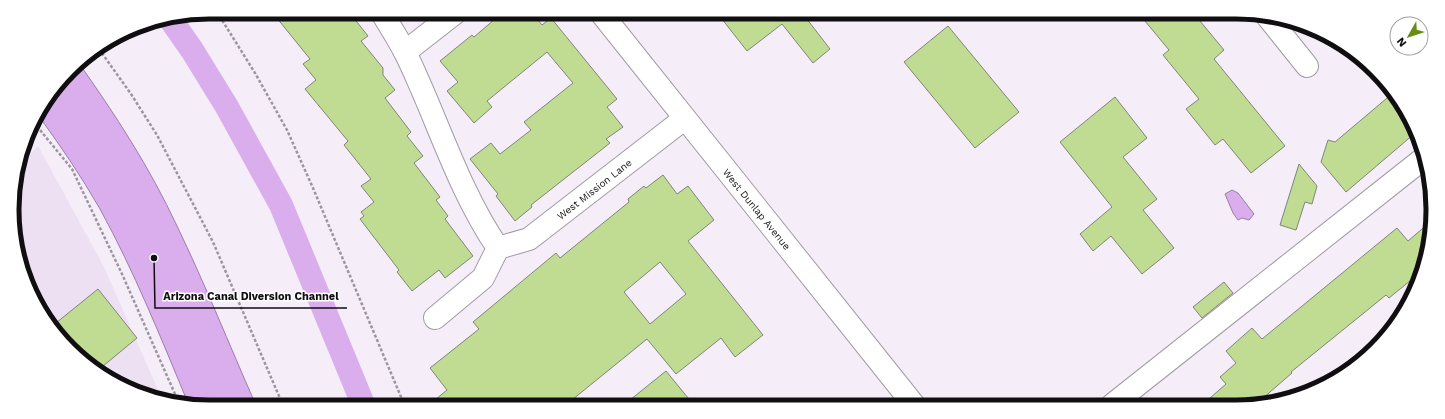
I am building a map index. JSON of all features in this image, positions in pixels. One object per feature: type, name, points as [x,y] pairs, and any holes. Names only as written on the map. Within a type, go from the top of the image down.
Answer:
[{"type":"street","points":[[386,19],[405,52],[463,184],[488,233],[498,248],[483,278],[435,318]]},
{"type":"street","points":[[405,52],[446,19]]},
{"type":"street","name":"West Dunlap Avenue","points":[[606,19],[684,119],[910,400]]},
{"type":"street","points":[[1273,23],[1307,66]]},
{"type":"street","name":"West Mission Lane","points":[[498,248],[529,239],[684,119]]},
{"type":"street","points":[[1118,400],[1420,161]]},
{"type":"path","points":[[221,19],[255,73],[287,130],[402,400]]},
{"type":"path","points":[[102,53],[131,94],[157,135],[213,242],[280,400]]},
{"type":"path","points":[[37,129],[40,130],[72,169],[122,274],[175,396]]},
{"type":"shaded area","points":[[82,68],[144,162],[167,204],[254,400],[197,400],[186,398],[147,305],[124,256],[100,209],[42,120],[58,94]]},
{"type":"shaded area","points":[[38,146],[104,267],[160,394],[125,380],[94,361],[66,335],[45,305],[25,259],[19,222],[19,197],[26,159]]},
{"type":"shaded area","points":[[1232,190],[1238,193],[1254,214],[1249,220],[1242,218],[1238,220],[1233,213],[1225,194]]},
{"type":"building","points":[[278,19],[355,19],[368,36],[361,41],[383,68],[383,75],[395,90],[385,98],[411,132],[407,136],[423,156],[414,163],[440,197],[436,200],[448,216],[445,219],[473,256],[445,278],[439,270],[412,291],[397,272],[399,270],[360,219],[364,216],[361,212],[374,202],[361,186],[371,179],[344,145],[348,141],[305,89],[316,80],[303,64],[310,59]]},
{"type":"building","points":[[495,19],[537,19],[542,25],[552,19],[617,99],[607,107],[623,127],[606,139],[610,143],[531,205],[532,207],[515,221],[496,196],[498,194],[470,159],[491,143],[500,154],[531,130],[524,122],[573,83],[547,52],[487,101],[492,107],[474,123],[447,91],[458,82],[440,61],[472,35],[474,37]]},
{"type":"building","points":[[722,19],[807,19],[830,49],[813,63],[782,24],[747,51]]},
{"type":"building","points":[[1143,19],[1198,19],[1224,50],[1214,59],[1285,146],[1251,173],[1223,139],[1215,145],[1186,109],[1199,99],[1163,55],[1169,50]]},
{"type":"building","points":[[948,26],[1019,112],[975,148],[904,62]]},
{"type":"building","points":[[1115,97],[1147,138],[1123,157],[1157,199],[1143,210],[1174,248],[1142,274],[1111,236],[1093,251],[1080,234],[1112,207],[1060,142]]},
{"type":"building","points":[[1389,97],[1400,114],[1411,137],[1346,192],[1321,162],[1328,140],[1335,142]]},
{"type":"building","points":[[1299,164],[1317,186],[1312,204],[1305,202],[1296,230],[1280,225]]},
{"type":"building","points":[[663,175],[677,194],[688,186],[714,220],[688,241],[763,335],[735,357],[721,338],[676,374],[647,339],[572,400],[435,400],[447,390],[430,368],[479,329],[473,322],[556,253],[560,258],[629,202],[628,199],[644,186],[646,188]],"holes":[[[660,262],[686,294],[650,324],[624,292]]]},
{"type":"building","points":[[1425,226],[1420,259],[1412,279],[1389,298],[1386,295],[1291,372],[1292,373],[1264,397],[1248,400],[1208,400],[1226,384],[1220,377],[1236,363],[1226,351],[1252,328],[1262,339],[1397,228],[1408,241]]},
{"type":"building","points":[[1224,282],[1233,293],[1202,318],[1193,307]]},
{"type":"building","points":[[98,289],[137,338],[102,367],[84,353],[56,323]]},
{"type":"building","points":[[666,371],[690,400],[630,400]]},
{"type":"waterway","points":[[173,23],[192,50],[227,107],[281,205],[361,400]]},
{"type":"place","name":"Arizona Canal Diversion Channel","points":[[154,258]]}]
